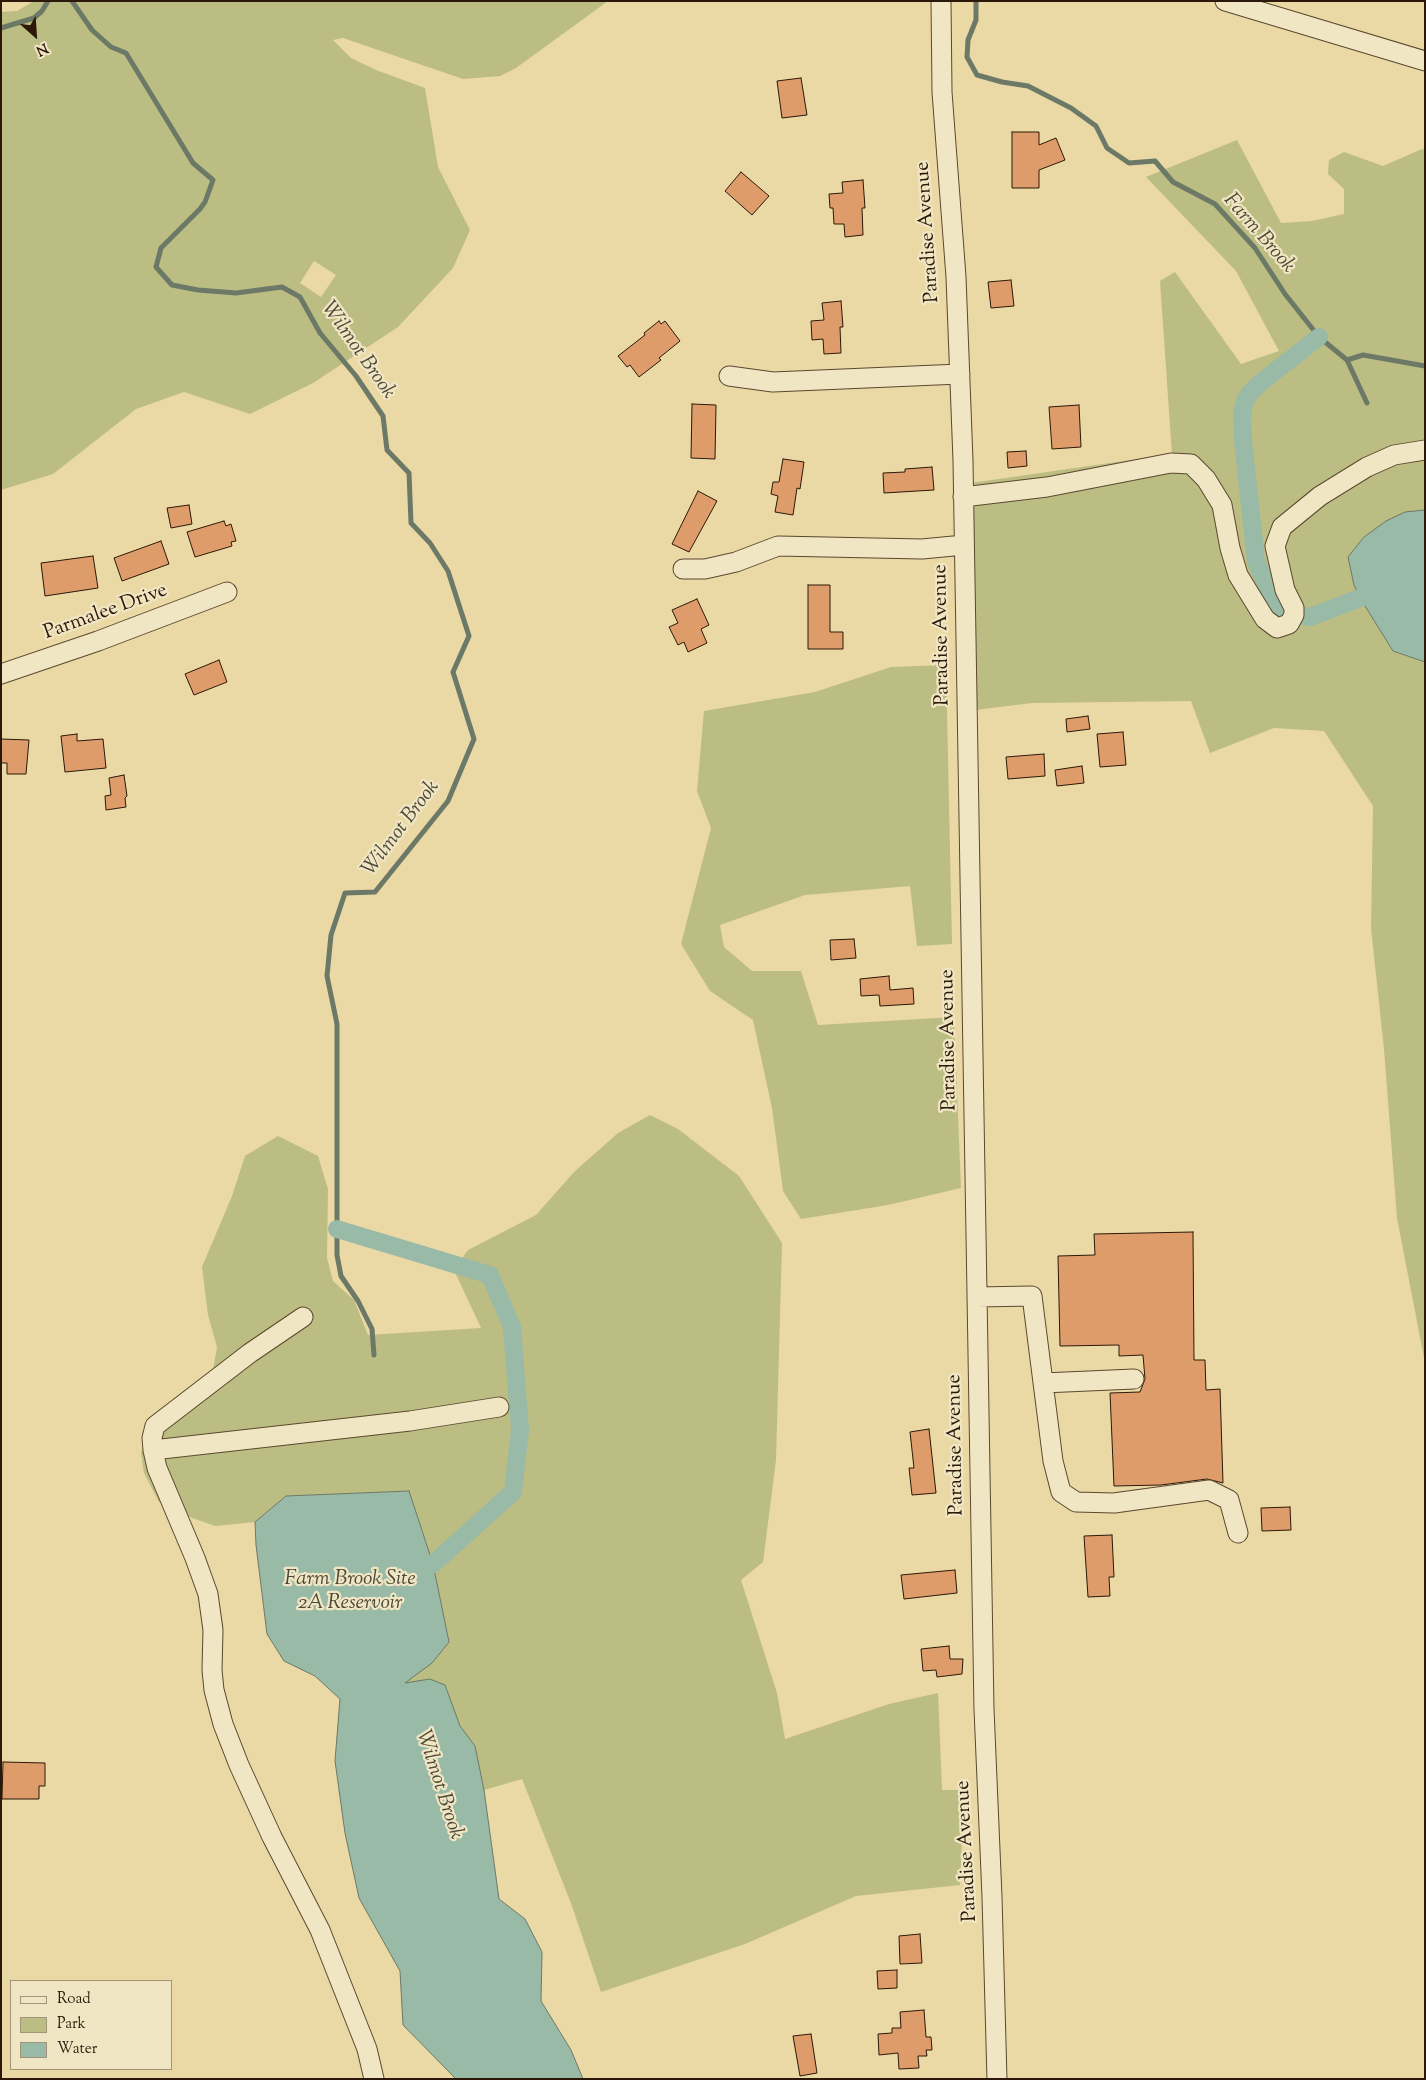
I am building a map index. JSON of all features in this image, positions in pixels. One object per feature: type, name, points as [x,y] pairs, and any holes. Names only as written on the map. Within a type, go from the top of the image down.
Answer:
[{"type":"street","name":"Paradise Avenue","points":[[941,1],[942,92],[956,277],[960,374],[984,1709],[997,2079]]},
{"type":"street","points":[[1225,1],[1425,61]]},
{"type":"street","points":[[728,376],[773,382],[960,374]]},
{"type":"street","points":[[963,497],[1047,487],[1171,463],[1191,464],[1206,479],[1222,505],[1230,548],[1238,575],[1265,619],[1277,628],[1289,624],[1294,615],[1294,608],[1285,590],[1275,546],[1282,527],[1320,496],[1367,467],[1394,455],[1425,450]]},
{"type":"street","points":[[683,569],[705,569],[736,562],[778,546],[922,549],[964,545]]},
{"type":"street","name":"Parmalee Drive","points":[[1,674],[98,641],[227,592]]},
{"type":"street","points":[[977,1297],[1032,1296],[1053,1461],[1061,1492],[1076,1502],[1114,1503],[1209,1490],[1229,1500],[1238,1533]]},
{"type":"street","points":[[303,1317],[250,1353],[154,1426],[153,1450],[157,1468],[208,1594],[213,1630],[212,1670],[214,1690],[223,1724],[239,1765],[272,1836],[320,1930],[367,2048],[374,2079]]},
{"type":"street","points":[[1043,1383],[1134,1379]]},
{"type":"street","points":[[153,1450],[410,1421],[499,1407]]},
{"type":"green space","points":[[34,1],[608,1],[516,68],[500,76],[463,79],[343,38],[333,40],[351,58],[376,70],[425,88],[438,167],[470,230],[453,268],[398,327],[313,383],[250,414],[184,392],[136,409],[53,474],[1,490],[1,12],[17,11]],"holes":[[[314,261],[336,275],[321,297],[300,283]]]},
{"type":"green space","points":[[1237,140],[1281,223],[1312,221],[1344,214],[1344,189],[1328,174],[1329,160],[1344,152],[1383,166],[1422,149],[1425,150],[1425,510],[1405,512],[1354,585],[1393,651],[1425,662],[1425,1363],[1397,1218],[1384,1049],[1371,928],[1373,806],[1324,731],[1274,728],[1210,753],[1191,701],[1032,703],[975,710],[971,483],[1172,454],[1160,281],[1175,272],[1241,364],[1279,351],[1236,271],[1146,177]]},
{"type":"green space","points":[[946,665],[952,944],[917,946],[910,886],[805,895],[720,925],[724,947],[752,971],[801,971],[818,1025],[954,1017],[961,1188],[888,1205],[801,1219],[783,1191],[772,1108],[753,1020],[710,991],[681,944],[711,828],[697,791],[704,711],[815,692],[891,667]]},
{"type":"green space","points":[[650,1115],[678,1129],[739,1176],[782,1243],[776,1460],[763,1562],[741,1580],[777,1693],[785,1739],[889,1704],[938,1693],[942,1790],[964,1790],[960,1885],[856,1896],[745,1944],[601,1992],[572,1906],[522,1779],[484,1790],[475,1746],[460,1726],[445,1685],[404,1683],[432,1663],[449,1642],[433,1564],[409,1491],[286,1496],[255,1522],[215,1526],[187,1516],[159,1502],[144,1473],[141,1453],[146,1436],[210,1387],[217,1347],[208,1315],[202,1267],[232,1196],[245,1156],[278,1136],[318,1156],[328,1189],[327,1258],[333,1281],[354,1300],[368,1335],[481,1328],[454,1270],[468,1250],[536,1215],[575,1171],[618,1133]]},
{"type":"water","points":[[1425,510],[1425,662],[1393,651],[1360,598],[1354,585],[1348,557],[1364,537],[1386,521],[1405,512]]},
{"type":"water","name":"Farm Brook Site 2A Reservoir","points":[[409,1491],[433,1564],[449,1642],[432,1663],[405,1683],[430,1679],[445,1685],[460,1726],[475,1746],[484,1790],[499,1899],[525,1919],[542,1952],[541,2001],[571,2050],[583,2079],[456,2079],[403,2025],[400,1971],[359,1898],[345,1833],[335,1761],[340,1699],[315,1676],[284,1661],[267,1634],[255,1522],[286,1496]]},
{"type":"building","points":[[801,78],[807,115],[782,118],[777,81]]},
{"type":"building","points":[[1012,132],[1039,132],[1039,145],[1056,138],[1065,160],[1039,170],[1039,188],[1012,188]]},
{"type":"building","points":[[741,172],[769,196],[752,215],[725,191]]},
{"type":"building","points":[[863,180],[865,208],[862,208],[863,235],[845,237],[844,224],[834,224],[833,208],[830,208],[829,194],[843,193],[842,182]]},
{"type":"building","points":[[1011,280],[1014,306],[991,308],[988,282]]},
{"type":"building","points":[[841,301],[843,327],[840,327],[841,353],[824,354],[823,339],[812,340],[811,321],[824,320],[822,303]]},
{"type":"building","points":[[659,321],[661,324],[665,321],[680,341],[659,358],[661,360],[639,377],[630,365],[627,367],[618,356],[645,335],[644,333]]},
{"type":"building","points":[[692,404],[716,405],[715,459],[691,458]]},
{"type":"building","points":[[1079,405],[1081,447],[1052,449],[1049,407]]},
{"type":"building","points":[[1026,451],[1027,466],[1008,468],[1007,452]]},
{"type":"building","points":[[783,459],[804,462],[800,489],[797,488],[793,515],[775,512],[778,496],[771,494],[773,482],[779,482]]},
{"type":"building","points":[[932,467],[934,490],[884,493],[883,473],[905,472],[905,469]]},
{"type":"building","points":[[698,491],[717,501],[689,552],[672,544]]},
{"type":"building","points":[[189,505],[192,524],[171,528],[167,508]]},
{"type":"building","points":[[224,521],[226,526],[231,524],[236,541],[231,542],[232,546],[195,557],[187,532]]},
{"type":"building","points":[[161,541],[169,564],[122,581],[114,558]]},
{"type":"building","points":[[93,556],[98,588],[45,596],[41,563]]},
{"type":"building","points":[[808,585],[830,585],[830,632],[843,632],[843,649],[808,649]]},
{"type":"building","points":[[697,599],[709,625],[701,629],[707,643],[688,652],[684,642],[678,645],[669,627],[678,623],[672,610]]},
{"type":"building","points":[[219,660],[227,682],[194,695],[185,674]]},
{"type":"building","points":[[1088,716],[1090,729],[1067,732],[1066,719]]},
{"type":"building","points":[[1123,732],[1126,765],[1100,767],[1097,734]]},
{"type":"building","points":[[77,734],[77,741],[103,739],[106,768],[65,772],[61,736]]},
{"type":"building","points":[[1,739],[29,740],[26,774],[7,774],[7,763],[1,763]]},
{"type":"building","points":[[1044,754],[1045,776],[1008,779],[1006,757]]},
{"type":"building","points":[[1082,766],[1084,783],[1057,786],[1055,770]]},
{"type":"building","points":[[124,775],[127,796],[125,798],[126,807],[106,810],[105,796],[111,795],[109,778]]},
{"type":"building","points":[[854,939],[856,958],[831,960],[830,940]]},
{"type":"building","points":[[889,976],[890,990],[913,988],[914,1004],[880,1006],[879,995],[861,996],[860,979]]},
{"type":"building","points":[[1193,1232],[1194,1360],[1205,1360],[1206,1390],[1220,1389],[1223,1483],[1207,1479],[1161,1485],[1114,1486],[1110,1393],[1140,1392],[1145,1379],[1143,1355],[1119,1356],[1119,1345],[1060,1346],[1058,1256],[1095,1255],[1094,1234]]},
{"type":"building","points":[[929,1429],[936,1493],[912,1495],[909,1468],[914,1468],[910,1432]]},
{"type":"building","points":[[1290,1507],[1291,1530],[1262,1531],[1261,1508]]},
{"type":"building","points":[[1112,1535],[1114,1577],[1109,1577],[1110,1596],[1088,1597],[1084,1536]]},
{"type":"building","points":[[955,1570],[957,1593],[904,1599],[901,1575]]},
{"type":"building","points":[[949,1646],[950,1659],[963,1659],[962,1674],[937,1677],[936,1670],[923,1671],[921,1649]]},
{"type":"building","points":[[3,1762],[45,1763],[45,1786],[39,1786],[39,1799],[2,1799]]},
{"type":"building","points":[[920,1934],[922,1963],[900,1964],[899,1936]]},
{"type":"building","points":[[897,1970],[897,1988],[878,1989],[877,1971]]},
{"type":"building","points":[[924,2010],[926,2037],[931,2037],[932,2050],[926,2050],[927,2056],[918,2056],[919,2068],[899,2069],[898,2053],[879,2055],[878,2034],[892,2033],[892,2028],[901,2028],[900,2012]]},
{"type":"building","points":[[811,2034],[817,2073],[800,2076],[793,2036]]},
{"type":"waterway","name":"Wilmot Brook","points":[[1,28],[34,18],[42,11],[48,1]]},
{"type":"waterway","name":"Wilmot Brook","points":[[72,1],[92,30],[111,47],[126,53],[193,163],[213,180],[205,202],[200,209],[161,248],[156,267],[172,285],[198,290],[236,293],[282,287],[300,297],[320,333],[356,376],[383,416],[387,450],[409,473],[411,523],[430,543],[448,571],[469,636],[453,672],[474,739],[448,801],[375,892],[345,893],[331,935],[327,976],[337,1024],[337,1255],[341,1276],[358,1301],[372,1329],[374,1355]]},
{"type":"waterway","name":"Farm Brook","points":[[976,1],[976,20],[968,40],[967,57],[977,75],[1002,82],[1028,86],[1071,108],[1096,126],[1107,148],[1129,163],[1155,161],[1173,182],[1215,204],[1255,248],[1285,294],[1319,337],[1347,360],[1367,403]]},
{"type":"waterway","points":[[1319,337],[1260,383],[1245,401],[1242,413],[1243,441],[1256,561],[1267,587],[1279,606],[1294,615],[1310,617],[1360,598]]},
{"type":"waterway","points":[[1347,360],[1363,355],[1425,366]]},
{"type":"waterway","points":[[337,1229],[490,1275],[512,1327],[520,1430],[513,1492],[433,1564],[410,1572]]}]
